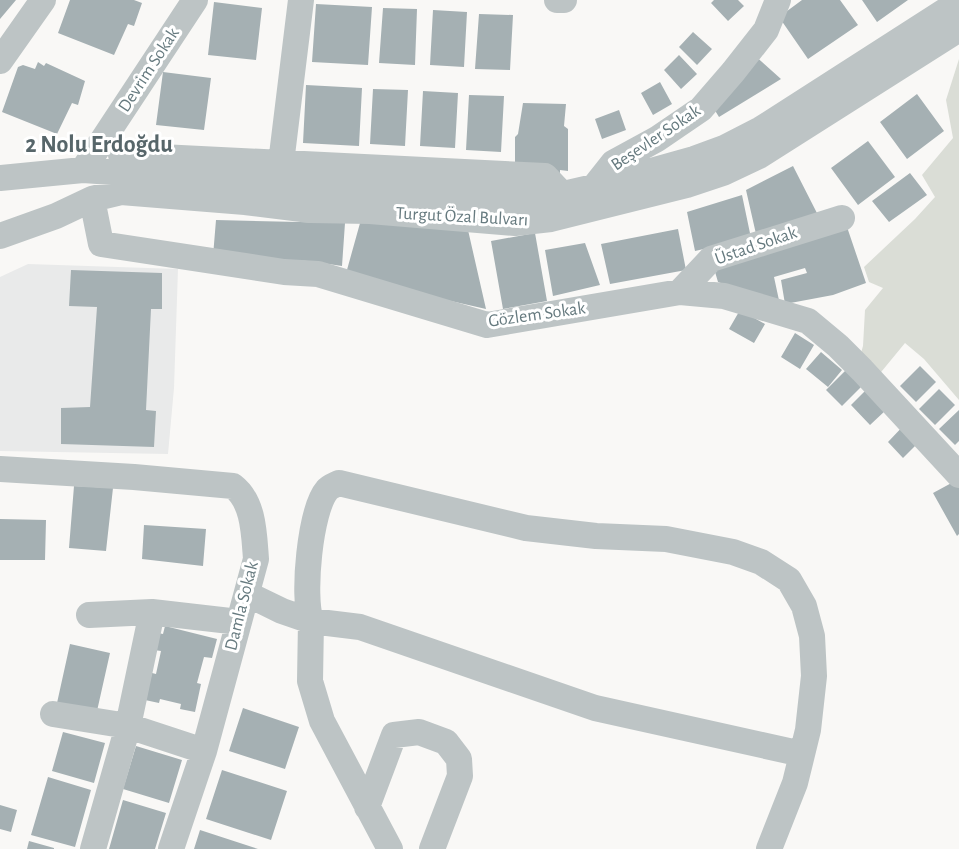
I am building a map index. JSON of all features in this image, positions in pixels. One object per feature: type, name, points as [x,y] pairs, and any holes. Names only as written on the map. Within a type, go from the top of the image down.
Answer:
[{"type":"street","points":[[0,61],[43,0]]},
{"type":"street","name":"Devrim Sokak","points":[[88,162],[195,0]]},
{"type":"street","points":[[281,163],[302,0]]},
{"type":"street","points":[[557,0],[564,0]]},
{"type":"street","name":"Beşevler Sokak","points":[[594,187],[613,163],[657,139],[701,109],[766,30],[778,0]]},
{"type":"street","name":"Turgut Özal Bulvarı","points":[[0,178],[88,162],[521,200],[562,194],[694,159],[724,148],[761,129],[959,2]]},
{"type":"street","name":"Turgut Özal Bulvarı","points":[[0,236],[56,216],[92,199],[121,192],[245,202],[310,210],[370,211],[515,223],[551,219],[687,185],[723,173],[759,156],[959,29]]},
{"type":"street","points":[[88,162],[281,163],[545,176],[562,194]]},
{"type":"street","name":"Gözlem Sokak","points":[[92,199],[101,244],[273,270],[318,274],[487,325],[680,292],[724,296],[808,321],[862,370],[959,475]]},
{"type":"street","name":"Üstad Sokak","points":[[680,292],[711,259],[842,218]]},
{"type":"street","name":"Damla Sokak","points":[[0,469],[233,486],[243,494],[253,527],[256,559],[204,751],[171,849]]},
{"type":"street","points":[[390,849],[322,721],[310,681],[311,621],[307,609],[307,568],[320,504],[327,490],[339,483],[526,528],[596,536],[666,539],[732,552],[761,562],[777,570],[789,580],[804,606],[812,636],[814,676],[812,704],[795,783],[769,849]]},
{"type":"street","points":[[247,594],[282,611],[311,621],[360,627],[595,708],[802,754]]},
{"type":"street","points":[[93,849],[128,726],[152,612]]},
{"type":"street","points":[[89,615],[152,612],[239,622]]},
{"type":"street","points":[[53,714],[128,726],[204,751]]},
{"type":"street","points":[[367,807],[394,735],[419,732],[447,742],[459,759],[460,776],[432,849]]},
{"type":"shaded area","points":[[959,59],[959,400],[924,359],[905,343],[877,377],[861,353],[865,310],[883,288],[869,282],[864,267],[935,197],[922,175],[953,138],[946,100]]},
{"type":"shaded area","points":[[28,264],[178,269],[174,388],[168,454],[0,451],[0,277]]},
{"type":"building","points":[[0,0],[16,0],[0,19]]},
{"type":"building","points":[[70,0],[134,0],[142,3],[134,26],[128,24],[114,55],[58,33]]},
{"type":"building","points":[[714,0],[738,0],[744,6],[728,21],[711,3]]},
{"type":"building","points":[[802,0],[840,0],[858,25],[808,59],[779,17]]},
{"type":"building","points":[[862,0],[908,0],[877,22]]},
{"type":"building","points":[[214,2],[262,8],[256,60],[208,55]]},
{"type":"building","points":[[316,4],[372,7],[368,65],[312,62]]},
{"type":"building","points":[[383,8],[417,9],[415,65],[379,63]]},
{"type":"building","points":[[433,10],[467,12],[464,67],[430,65]]},
{"type":"building","points":[[479,14],[513,15],[510,70],[475,69]]},
{"type":"building","points":[[693,32],[712,49],[697,65],[679,47]]},
{"type":"building","points":[[753,54],[781,79],[719,117],[711,104]]},
{"type":"building","points":[[679,55],[697,74],[681,89],[664,70]]},
{"type":"building","points":[[38,62],[44,66],[46,63],[85,81],[78,105],[72,103],[57,134],[2,112],[18,67],[23,65],[35,69]]},
{"type":"building","points":[[163,72],[211,78],[204,130],[156,125]]},
{"type":"building","points":[[660,82],[672,104],[653,115],[641,93]]},
{"type":"building","points":[[306,85],[362,88],[359,146],[303,143]]},
{"type":"building","points":[[373,89],[408,90],[405,146],[370,144]]},
{"type":"building","points":[[423,91],[458,93],[455,148],[420,146]]},
{"type":"building","points":[[917,94],[944,131],[907,159],[880,122]]},
{"type":"building","points":[[469,95],[504,96],[501,152],[466,150]]},
{"type":"building","points":[[523,103],[566,104],[564,126],[568,129],[568,171],[560,170],[560,173],[515,169],[515,137],[518,134]]},
{"type":"building","points":[[619,110],[626,130],[602,139],[595,119]]},
{"type":"building","points":[[868,141],[895,177],[858,205],[831,168]]},
{"type":"building","points":[[793,166],[820,219],[756,234],[746,190]]},
{"type":"building","points":[[910,173],[927,195],[889,222],[872,201]]},
{"type":"building","points":[[742,195],[751,238],[695,251],[687,212]]},
{"type":"building","points":[[362,216],[468,230],[486,309],[345,277]]},
{"type":"building","points":[[216,220],[345,223],[342,266],[308,261],[213,256]]},
{"type":"building","points":[[847,227],[866,283],[833,295],[785,304],[781,280],[807,273],[805,268],[774,277],[780,305],[718,282],[713,265]]},
{"type":"building","points":[[678,229],[686,270],[610,284],[601,244]]},
{"type":"building","points":[[535,233],[547,301],[503,309],[491,241]]},
{"type":"building","points":[[585,243],[600,285],[553,296],[545,250]]},
{"type":"building","points":[[71,270],[162,273],[162,309],[151,309],[146,410],[156,411],[154,447],[61,444],[61,408],[90,407],[97,307],[69,306]]},
{"type":"building","points":[[740,310],[765,324],[754,343],[729,329]]},
{"type":"building","points":[[795,333],[814,345],[800,369],[781,357]]},
{"type":"building","points":[[821,352],[842,370],[828,387],[806,369]]},
{"type":"building","points":[[920,366],[936,382],[916,402],[900,386]]},
{"type":"building","points":[[846,370],[862,386],[842,406],[826,390]]},
{"type":"building","points":[[867,389],[886,410],[870,425],[851,405]]},
{"type":"building","points":[[939,389],[955,405],[935,425],[919,409]]},
{"type":"building","points":[[959,410],[959,441],[955,445],[939,429]]},
{"type":"building","points":[[907,422],[923,438],[903,458],[888,442]]},
{"type":"building","points":[[957,480],[959,483],[959,534],[957,536],[933,493]]},
{"type":"building","points":[[74,486],[113,488],[106,551],[69,548]]},
{"type":"building","points":[[0,519],[46,520],[45,560],[0,560]]},
{"type":"building","points":[[144,525],[206,529],[203,566],[142,559]]},
{"type":"building","points":[[165,626],[217,639],[212,658],[204,657],[197,683],[201,684],[195,712],[180,709],[181,704],[160,699],[159,703],[145,700],[152,673],[156,674],[161,651],[154,650],[158,633],[163,634]]},
{"type":"building","points":[[70,644],[110,653],[97,711],[57,703]]},
{"type":"building","points":[[243,708],[299,727],[285,769],[229,751]]},
{"type":"building","points":[[63,732],[105,743],[94,783],[52,771]]},
{"type":"building","points":[[136,746],[182,760],[169,803],[123,789]]},
{"type":"building","points":[[222,770],[287,791],[271,840],[206,819]]},
{"type":"building","points":[[48,777],[91,790],[75,847],[31,835]]},
{"type":"building","points":[[123,800],[166,813],[155,849],[109,849]]},
{"type":"building","points":[[0,805],[17,810],[11,832],[0,829]]},
{"type":"building","points":[[200,830],[258,849],[194,849]]},
{"type":"building","points":[[29,841],[54,848],[54,849],[27,849]]},
{"type":"district","name":"2 Nolu Erdoğdu","points":[[99,145]]}]
